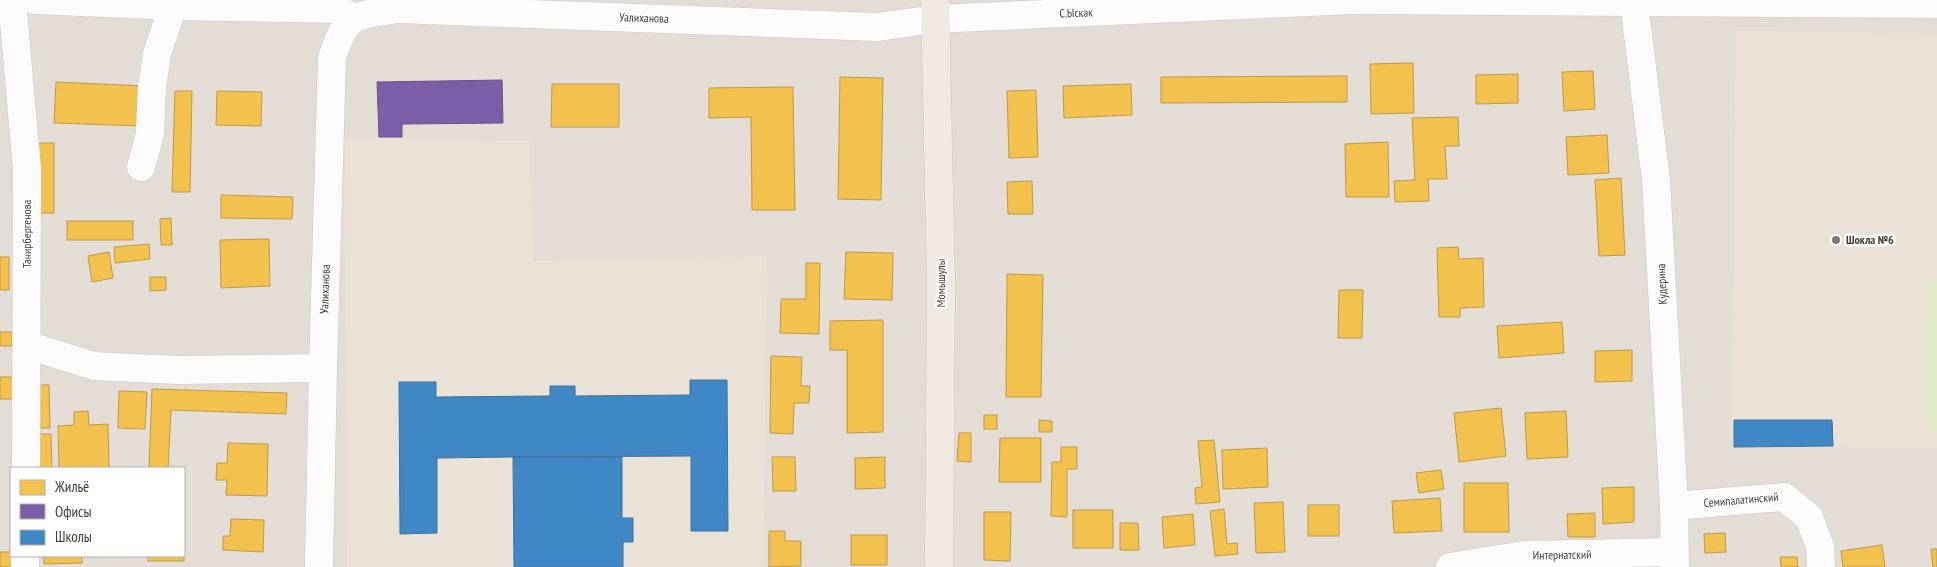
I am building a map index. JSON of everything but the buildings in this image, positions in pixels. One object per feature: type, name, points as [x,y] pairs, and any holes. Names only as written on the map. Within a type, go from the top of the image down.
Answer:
[{"type":"main road","name":"Момышулы","points":[[934,9],[941,284],[939,567]]},
{"type":"street","name":"Танирбергенова","points":[[12,0],[27,169],[26,467]]},
{"type":"street","name":"Уалиханова","points":[[35,0],[173,6],[337,9],[353,17],[398,9],[878,27],[934,9]]},
{"type":"street","name":"С.Ыскак","points":[[934,9],[1355,0],[1937,4]]},
{"type":"street","name":"Кудерина","points":[[1634,2],[1656,180],[1674,506],[1674,560]]},
{"type":"street","points":[[142,167],[150,134],[152,87],[157,54],[173,6]]},
{"type":"street","name":"Уалиханова","points":[[319,567],[322,368],[332,58],[340,32],[353,17]]},
{"type":"street","points":[[27,345],[94,366],[176,370],[322,368]]},
{"type":"street","name":"Семипалатинский","points":[[1674,506],[1784,496],[1809,517],[1820,547],[1821,567]]},
{"type":"street","name":"Интернатский","points":[[1450,567],[1524,555],[1674,560]]},
{"type":"shaded area","points":[[0,0],[1937,0],[1937,567],[0,567]]},
{"type":"shaded area","name":"Шокла №6","points":[[1736,31],[1937,33],[1937,448],[1732,447]]},
{"type":"shaded area","points":[[345,139],[529,141],[533,261],[767,256],[763,567],[347,567]]},
{"type":"green space","points":[[1927,280],[1937,280],[1937,430],[1926,430]]},
{"type":"place","name":"Шокла №6","points":[[1836,240]]}]
